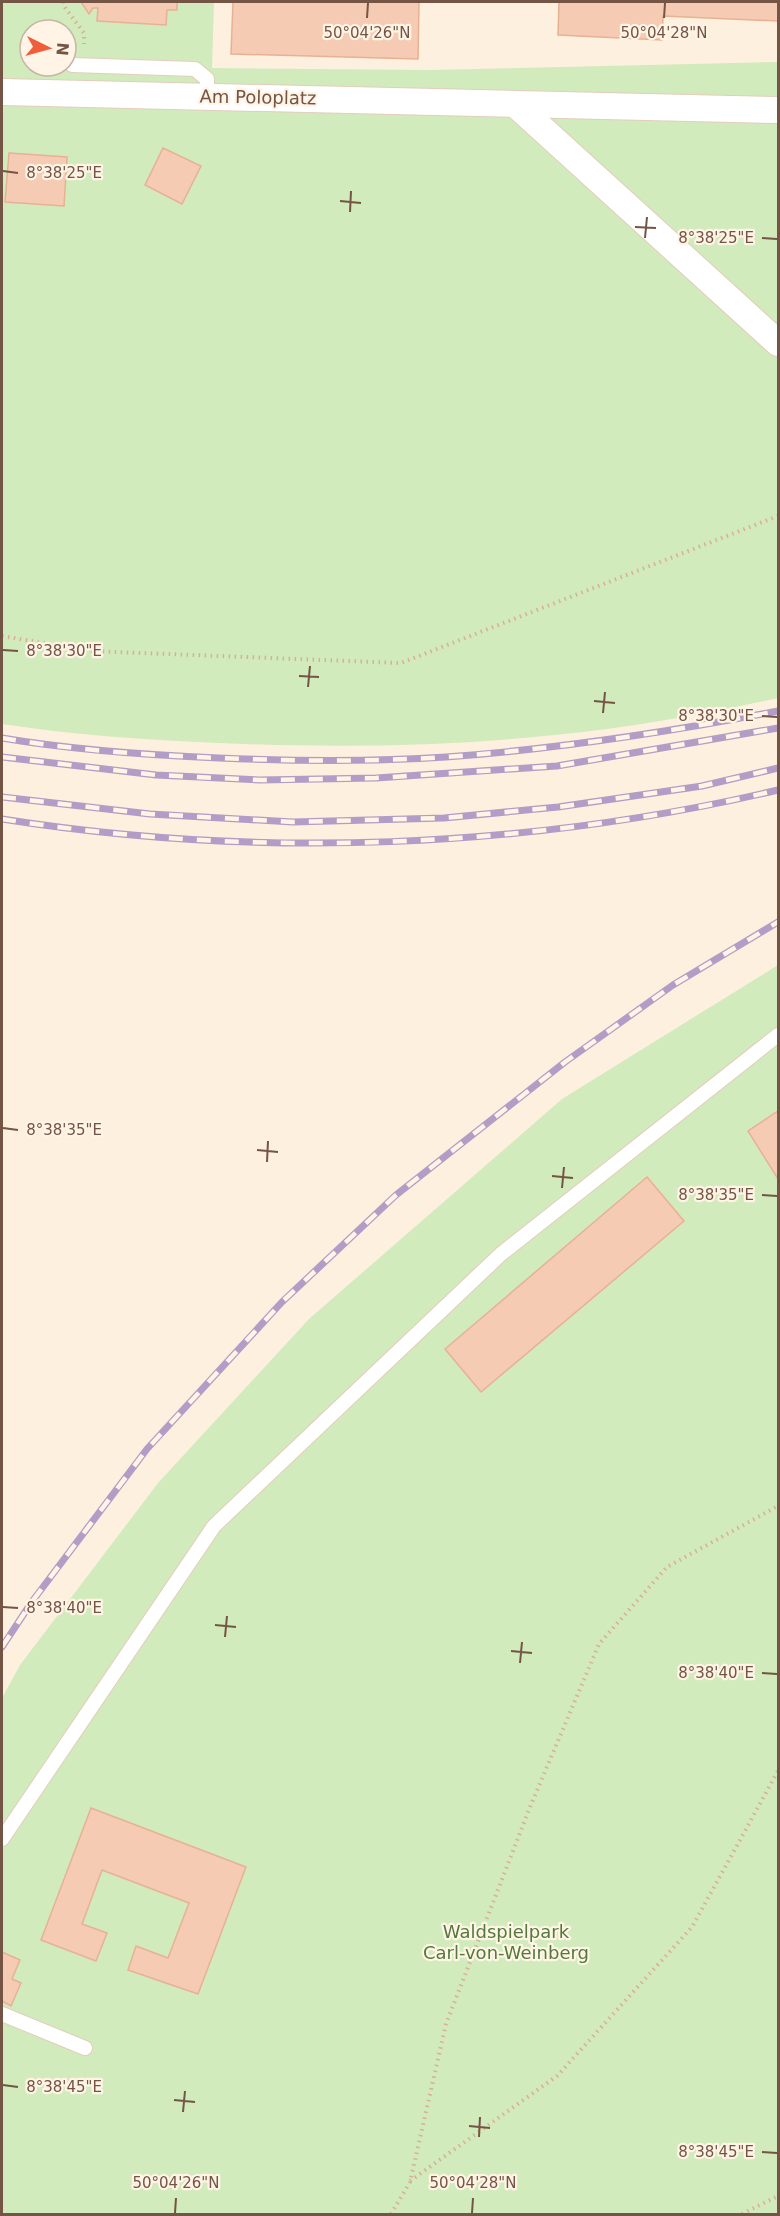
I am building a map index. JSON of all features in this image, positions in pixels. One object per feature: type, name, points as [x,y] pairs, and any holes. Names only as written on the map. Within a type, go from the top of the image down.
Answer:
[{"type":"street","name":"Am Poloplatz","points":[[2,92],[778,110]]},
{"type":"street","points":[[515,104],[778,343]]},
{"type":"lane","points":[[78,65],[195,69],[207,79],[207,96]]},
{"type":"lane","points":[[2,1839],[214,1526],[501,1254],[778,1035]]},
{"type":"lane","points":[[2,2014],[85,2048]]},
{"type":"path","points":[[63,2],[73,18]]},
{"type":"path","points":[[78,25],[84,33],[78,65]]},
{"type":"path","points":[[2,636],[90,651],[401,663],[778,516]]},
{"type":"path","points":[[391,2214],[410,2182],[446,2024],[530,1807],[599,1644],[668,1567],[778,1506]]},
{"type":"path","points":[[410,2182],[557,2076],[692,1927],[778,1771]]},
{"type":"path","points":[[742,2214],[778,2196]]},
{"type":"green space","points":[[2,2],[214,2],[212,68],[430,70],[778,62],[778,698],[611,729],[512,739],[428,744],[261,745],[137,739],[2,724]]},
{"type":"green space","name":"Waldspielpark Carl-von-Weinberg","points":[[778,965],[778,2214],[2,2214],[2,1698],[20,1665],[158,1483],[309,1319],[562,1099]]},
{"type":"building","points":[[81,2],[177,2],[177,10],[167,10],[166,25],[97,21],[98,8],[93,8],[89,14]]},
{"type":"building","points":[[233,2],[419,2],[418,59],[231,54]]},
{"type":"building","points":[[559,2],[778,2],[778,21],[663,16],[662,40],[558,35]]},
{"type":"building","points":[[163,148],[201,166],[182,204],[145,185]]},
{"type":"building","points":[[9,153],[67,157],[64,206],[5,202]]},
{"type":"building","points":[[778,1111],[778,1179],[748,1131]]},
{"type":"building","points":[[647,1177],[684,1221],[481,1392],[445,1349]]},
{"type":"building","points":[[91,1808],[246,1867],[198,1994],[128,1970],[136,1946],[168,1958],[189,1903],[102,1870],[82,1924],[107,1933],[96,1961],[41,1940]]},
{"type":"building","points":[[2,1952],[20,1960],[12,1979],[21,1983],[11,2006],[2,2001]]},
{"type":"railway","points":[[2,738],[83,749],[164,755],[275,760],[389,760],[488,754],[571,744],[654,733],[778,711]]},
{"type":"railway","points":[[2,757],[156,775],[260,780],[376,778],[557,766],[778,728]]},
{"type":"railway","points":[[2,797],[150,814],[293,822],[444,818],[558,807],[702,786],[778,768]]},
{"type":"railway","points":[[2,819],[98,832],[195,840],[293,843],[392,842],[490,836],[587,825],[683,810],[778,790]]},
{"type":"railway","points":[[2,1647],[31,1603],[147,1449],[282,1302],[396,1195],[565,1062],[673,985],[778,922]]}]
